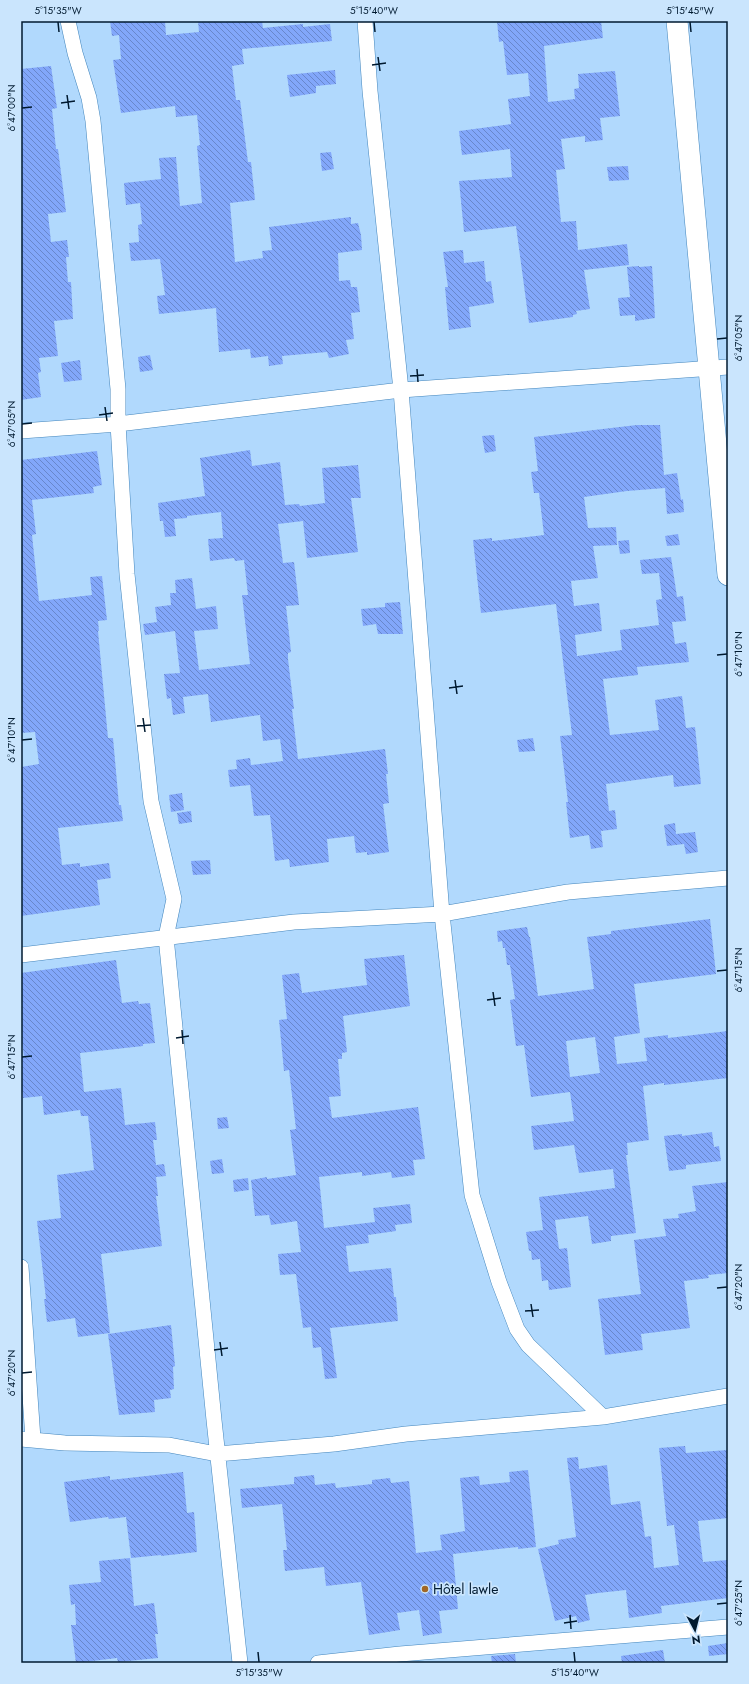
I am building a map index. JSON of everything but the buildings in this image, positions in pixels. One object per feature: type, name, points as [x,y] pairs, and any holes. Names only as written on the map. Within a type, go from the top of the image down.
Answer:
[{"type":"street","points":[[68,21],[75,53],[89,98],[93,121],[118,389],[118,424],[127,574],[151,801],[174,899],[166,936],[240,1663]]},
{"type":"street","points":[[365,21],[370,91],[401,390],[442,914],[472,1195],[497,1275],[517,1329],[528,1344],[603,1417]]},
{"type":"street","points":[[677,21],[718,368],[728,575]]},
{"type":"street","points":[[21,431],[118,424],[401,390],[718,368]]},
{"type":"street","points":[[21,955],[166,936],[294,922],[442,914],[568,892],[728,878]]},
{"type":"street","points":[[21,1267],[27,1439],[65,1443],[169,1445],[218,1454],[334,1444],[406,1434],[603,1417],[728,1396]]},
{"type":"street","points":[[318,1663],[408,1653],[728,1627]]},
{"type":"place","name":"Hôtel lawle","points":[[425,1589]]}]
